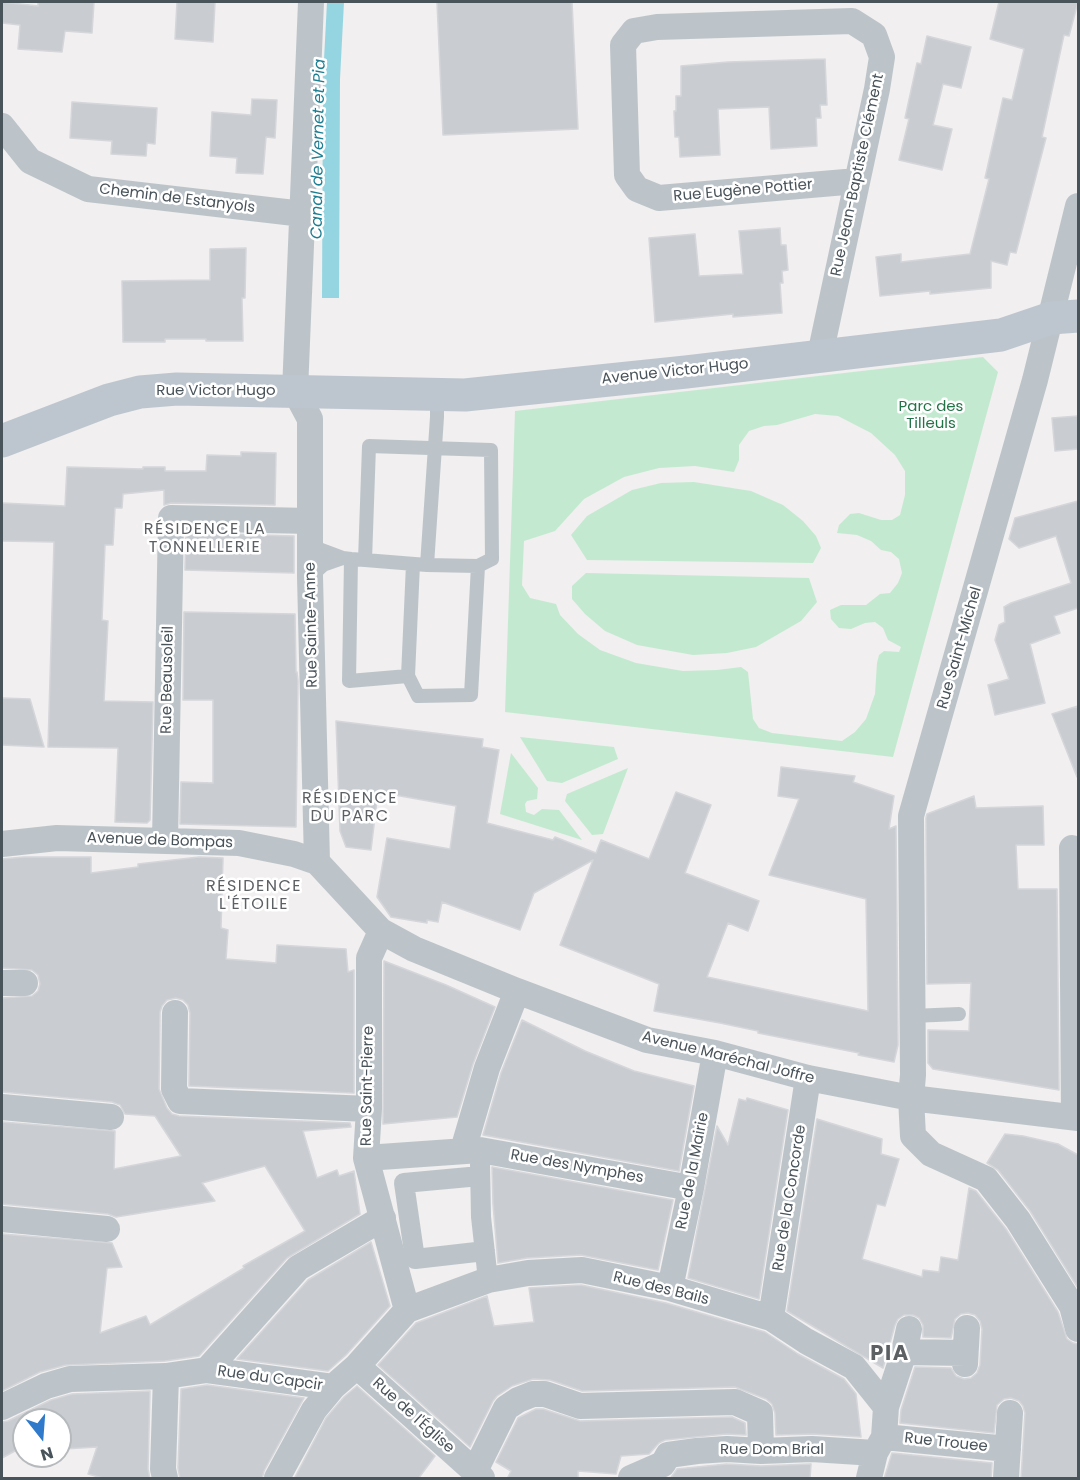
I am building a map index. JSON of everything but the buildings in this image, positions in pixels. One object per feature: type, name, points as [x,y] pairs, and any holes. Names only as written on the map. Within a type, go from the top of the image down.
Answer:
[{"type":"main road","name":"Avenue Victor Hugo","points":[[295,391],[465,395],[1001,335],[1065,317]]},
{"type":"main road","name":"Rue Victor Hugo","points":[[2,441],[109,400],[140,392],[177,389],[295,391]]},
{"type":"street","points":[[295,391],[311,2]]},
{"type":"street","name":"Rue Jean-Baptiste Clément","points":[[657,27],[852,21],[874,35],[882,57],[878,89],[820,355]]},
{"type":"street","name":"Rue Eugène Pottier","points":[[657,27],[634,31],[623,45],[627,175],[637,189],[658,198],[857,181]]},
{"type":"street","name":"Chemin de Estanyols","points":[[2,126],[30,161],[88,189],[303,214]]},
{"type":"street","name":"Rue Saint-Michel","points":[[1078,206],[1065,317],[1022,425],[911,816],[913,1136],[931,1154],[986,1179],[1018,1220],[1072,1306],[1078,1329]]},
{"type":"street","name":"Rue Sainte-Anne","points":[[295,391],[310,419],[310,577],[317,862]]},
{"type":"street","name":"Rue Beausoleil","points":[[165,841],[171,518],[310,533]]},
{"type":"street","name":"Avenue de Bompas","points":[[2,844],[57,838],[239,843],[294,854],[317,862]]},
{"type":"street","points":[[1072,848],[1076,1117]]},
{"type":"street","name":"Avenue Maréchal Joffre","points":[[317,862],[381,931],[414,949],[517,992],[646,1040],[715,1053],[808,1078],[911,1098],[1076,1117]]},
{"type":"street","name":"Rue Saint-Pierre","points":[[381,931],[369,958],[369,1109],[366,1158],[406,1310]]},
{"type":"street","points":[[488,1280],[481,1217],[480,1176],[471,1150],[487,1068],[517,992]]},
{"type":"street","points":[[175,1013],[174,1089],[180,1101],[369,1109]]},
{"type":"street","name":"Rue de la Mairie","points":[[670,1288],[691,1188],[715,1053]]},
{"type":"street","name":"Rue de la Concorde","points":[[771,1318],[808,1078]]},
{"type":"street","points":[[2,1107],[111,1117]]},
{"type":"street","name":"Rue des Nymphes","points":[[366,1158],[471,1150],[691,1188]]},
{"type":"street","points":[[480,1176],[404,1183],[415,1258],[485,1251]]},
{"type":"street","points":[[207,1370],[298,1268],[383,1218],[408,1213]]},
{"type":"street","points":[[2,1219],[107,1229]]},
{"type":"street","name":"Rue des Bails","points":[[406,1310],[488,1280],[528,1273],[582,1270],[670,1288],[771,1318],[806,1341],[854,1367],[886,1407]]},
{"type":"street","points":[[277,1479],[314,1410],[333,1387],[357,1366],[406,1310]]},
{"type":"street","points":[[869,1479],[880,1445],[886,1407],[906,1340],[966,1348]]},
{"type":"street","name":"Rue de l'Église","points":[[357,1366],[472,1474]]},
{"type":"street","name":"Rue du Capcir","points":[[2,1407],[46,1386],[70,1379],[166,1376],[207,1370],[333,1387]]},
{"type":"street","points":[[165,1479],[163,1469],[166,1376]]},
{"type":"street","points":[[472,1474],[506,1408],[533,1394],[580,1406],[735,1402],[760,1413],[761,1451]]},
{"type":"street","points":[[1006,1479],[1010,1413]]},
{"type":"street","name":"Rue Trouee","points":[[880,1445],[1008,1449]]},
{"type":"street","name":"Rue Dom Brial","points":[[652,1471],[727,1449],[761,1451],[880,1445]]},
{"type":"lane","points":[[428,565],[437,395]]},
{"type":"lane","points":[[310,577],[323,565],[353,559],[478,566],[492,559],[491,450],[369,446],[353,559],[349,681],[408,676]]},
{"type":"lane","points":[[310,533],[353,559]]},
{"type":"lane","points":[[413,564],[408,676],[418,696],[471,694],[478,566]]},
{"type":"lane","points":[[912,1016],[959,1014]]},
{"type":"green space","name":"Parc des Tilleuls","points":[[983,357],[998,372],[893,757],[505,712],[515,411]],"holes":[[[815,414],[838,416],[871,433],[895,455],[905,471],[905,495],[900,515],[892,520],[881,520],[859,513],[850,514],[839,525],[837,533],[857,535],[871,541],[881,550],[891,552],[899,559],[902,573],[890,593],[880,594],[866,605],[841,605],[830,610],[831,619],[839,628],[851,629],[865,623],[875,622],[883,628],[888,640],[901,647],[899,652],[884,651],[879,655],[875,694],[866,719],[855,732],[842,741],[772,733],[759,728],[753,719],[748,672],[741,667],[683,671],[636,663],[600,650],[578,634],[560,615],[556,604],[530,598],[522,585],[524,541],[555,531],[584,499],[624,477],[659,468],[695,466],[734,472],[739,460],[739,445],[749,431]]]},
{"type":"green space","points":[[694,482],[751,491],[783,505],[803,521],[816,536],[821,548],[813,563],[587,560],[571,535],[587,516],[632,490],[661,483]]},
{"type":"green space","points":[[586,573],[809,578],[817,602],[801,621],[756,647],[727,653],[693,655],[637,645],[605,631],[572,599],[572,586]]},
{"type":"green space","points":[[520,737],[614,747],[618,759],[562,783],[547,781]]},
{"type":"green space","points":[[511,753],[538,788],[537,799],[527,801],[525,804],[526,812],[534,815],[542,809],[559,810],[582,840],[500,814]]},
{"type":"green space","points":[[628,768],[603,834],[592,835],[565,801],[567,794]]},
{"type":"water","points":[[327,2],[344,2],[340,79],[339,298],[322,298],[323,79]]},
{"type":"district","name":"RÉSIDENCE LA TONNELLERIE","points":[[205,539]]},
{"type":"district","name":"RÉSIDENCE DU PARC","points":[[350,808]]},
{"type":"district","name":"RÉSIDENCE L'ÉTOILE","points":[[254,896]]},
{"type":"district","name":"PIA","points":[[890,1355]]},
{"type":"water label","name":"Canal de Vernet et Pia","points":[[319,149]]}]
